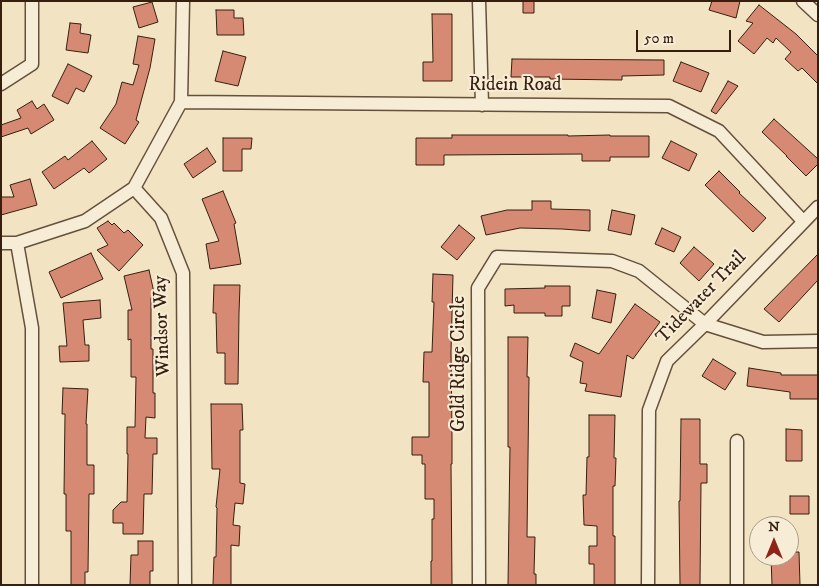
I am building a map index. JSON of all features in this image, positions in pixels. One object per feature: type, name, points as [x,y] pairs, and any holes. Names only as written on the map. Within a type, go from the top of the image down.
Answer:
[{"type":"street","points":[[1,84],[32,64],[32,1]]},
{"type":"street","points":[[1,243],[17,243],[85,221],[134,188],[181,102],[183,1]]},
{"type":"street","points":[[479,1],[482,105]]},
{"type":"street","points":[[803,1],[818,16]]},
{"type":"street","name":"Ridein Road","points":[[181,102],[669,106],[719,131],[803,222]]},
{"type":"street","name":"Windsor Way","points":[[134,188],[161,218],[182,273],[185,585]]},
{"type":"street","name":"Tidewater Trail","points":[[648,585],[649,410],[667,361],[818,206]]},
{"type":"street","points":[[17,243],[32,328],[32,585]]},
{"type":"street","name":"Gold Ridge Circle","points":[[479,585],[478,288],[497,257],[612,261],[638,271],[705,324]]},
{"type":"street","points":[[705,324],[763,342],[818,341]]},
{"type":"street","points":[[737,441],[737,585]]},
{"type":"building","points":[[523,1],[534,1],[534,13],[523,13]]},
{"type":"building","points":[[712,1],[740,1],[736,18],[709,10]]},
{"type":"building","points":[[152,2],[158,22],[139,28],[133,7]]},
{"type":"building","points":[[759,5],[796,34],[818,56],[818,84],[802,68],[798,71],[785,59],[791,52],[776,38],[773,43],[767,38],[754,54],[738,41],[753,23],[746,21]]},
{"type":"building","points":[[216,10],[234,10],[234,18],[243,18],[244,35],[217,35]]},
{"type":"building","points":[[432,14],[452,14],[452,81],[423,81],[423,62],[433,62]]},
{"type":"building","points":[[70,23],[81,24],[80,33],[91,35],[88,53],[66,50]]},
{"type":"building","points":[[138,36],[155,39],[150,68],[136,120],[139,122],[125,144],[100,128],[116,104],[122,82],[133,85],[139,65],[133,64]]},
{"type":"building","points":[[223,51],[246,57],[238,86],[215,81]]},
{"type":"building","points":[[512,59],[664,60],[664,75],[622,76],[622,80],[511,77]]},
{"type":"building","points":[[681,62],[709,73],[701,92],[673,81]]},
{"type":"building","points":[[68,64],[92,76],[84,92],[76,88],[68,104],[52,96]]},
{"type":"building","points":[[728,81],[738,86],[716,114],[711,111]]},
{"type":"building","points":[[32,101],[37,109],[44,104],[54,120],[31,134],[28,128],[1,137],[1,125],[21,118],[17,110]]},
{"type":"building","points":[[774,119],[818,159],[818,164],[806,176],[762,132]]},
{"type":"building","points":[[452,135],[649,136],[649,157],[610,157],[610,161],[582,161],[582,154],[444,155],[444,165],[416,165],[416,138],[452,138]]},
{"type":"building","points":[[223,138],[252,138],[251,149],[242,149],[242,171],[223,171]]},
{"type":"building","points":[[92,141],[107,159],[89,173],[84,168],[54,189],[42,172],[65,156],[68,160]]},
{"type":"building","points":[[671,141],[697,154],[689,171],[662,158]]},
{"type":"building","points":[[207,148],[216,162],[193,178],[184,164]]},
{"type":"building","points":[[719,171],[766,218],[753,232],[705,185]]},
{"type":"building","points":[[30,179],[37,205],[1,215],[1,197],[14,197],[10,185]]},
{"type":"building","points":[[223,191],[236,223],[234,224],[241,264],[210,269],[206,244],[219,241],[202,199]]},
{"type":"building","points":[[532,201],[551,201],[551,209],[590,210],[590,231],[520,228],[486,235],[481,216],[507,210],[532,210]]},
{"type":"building","points":[[612,210],[635,215],[631,235],[608,230]]},
{"type":"building","points":[[108,221],[112,225],[114,223],[124,233],[128,230],[143,245],[119,271],[97,250],[108,245],[97,228]]},
{"type":"building","points":[[459,225],[475,238],[457,260],[441,247]]},
{"type":"building","points":[[662,228],[681,237],[674,252],[655,244]]},
{"type":"building","points":[[694,247],[714,264],[699,281],[680,263]]},
{"type":"building","points":[[91,253],[103,279],[61,298],[49,272]]},
{"type":"building","points":[[818,254],[818,280],[779,322],[764,309]]},
{"type":"building","points":[[149,270],[155,297],[151,298],[151,349],[153,349],[155,418],[146,417],[145,438],[157,438],[157,454],[153,454],[152,494],[144,494],[143,534],[123,534],[123,523],[113,523],[113,510],[121,502],[127,502],[127,427],[135,427],[136,377],[131,377],[131,339],[128,340],[128,310],[132,310],[124,276]]},
{"type":"building","points":[[433,274],[453,275],[451,352],[452,585],[431,585],[434,499],[425,499],[425,464],[422,464],[422,455],[412,455],[412,437],[429,437],[429,382],[423,382],[424,352],[432,352]]},
{"type":"building","points":[[214,285],[240,285],[238,384],[225,384],[225,353],[217,353],[216,313],[213,313]]},
{"type":"building","points":[[545,286],[570,286],[570,306],[562,306],[562,316],[545,316],[545,313],[514,313],[514,305],[505,306],[505,289],[545,288]]},
{"type":"building","points":[[597,290],[616,294],[611,323],[592,318]]},
{"type":"building","points":[[100,300],[101,318],[83,320],[85,345],[89,345],[89,361],[60,362],[59,346],[67,346],[63,303]]},
{"type":"building","points":[[635,304],[660,322],[633,359],[627,355],[621,397],[585,391],[587,384],[580,383],[583,362],[570,356],[575,343],[599,354]]},
{"type":"building","points":[[508,337],[528,337],[527,537],[535,537],[534,574],[536,574],[536,585],[508,585],[510,447],[508,447]]},
{"type":"building","points":[[713,359],[736,373],[725,390],[702,376]]},
{"type":"building","points":[[749,368],[781,373],[781,375],[818,375],[818,399],[790,399],[790,392],[747,386]]},
{"type":"building","points":[[63,388],[88,389],[86,424],[87,465],[94,465],[94,494],[89,494],[88,572],[85,572],[85,585],[71,585],[71,531],[66,531],[66,494],[64,494],[65,414],[62,414]]},
{"type":"building","points":[[211,404],[242,404],[243,430],[240,430],[240,483],[245,484],[243,504],[235,503],[233,525],[240,526],[239,546],[231,545],[231,585],[213,585],[214,557],[216,557],[216,507],[220,469],[212,469]]},
{"type":"building","points":[[589,415],[615,415],[614,458],[616,458],[615,486],[613,486],[613,536],[615,536],[615,585],[594,585],[594,564],[589,564],[589,546],[597,546],[597,526],[584,525],[583,495],[586,495],[587,457],[589,457]]},
{"type":"building","points":[[681,419],[700,419],[700,464],[707,464],[707,483],[701,483],[700,585],[680,585],[679,501]]},
{"type":"building","points":[[786,429],[802,430],[802,461],[786,461]]},
{"type":"building","points":[[790,496],[809,496],[809,514],[790,514]]},
{"type":"building","points":[[138,541],[153,541],[153,571],[150,571],[150,585],[130,585],[131,555],[138,555]]},
{"type":"building","points":[[799,552],[800,585],[772,585],[771,566],[799,566]]}]
